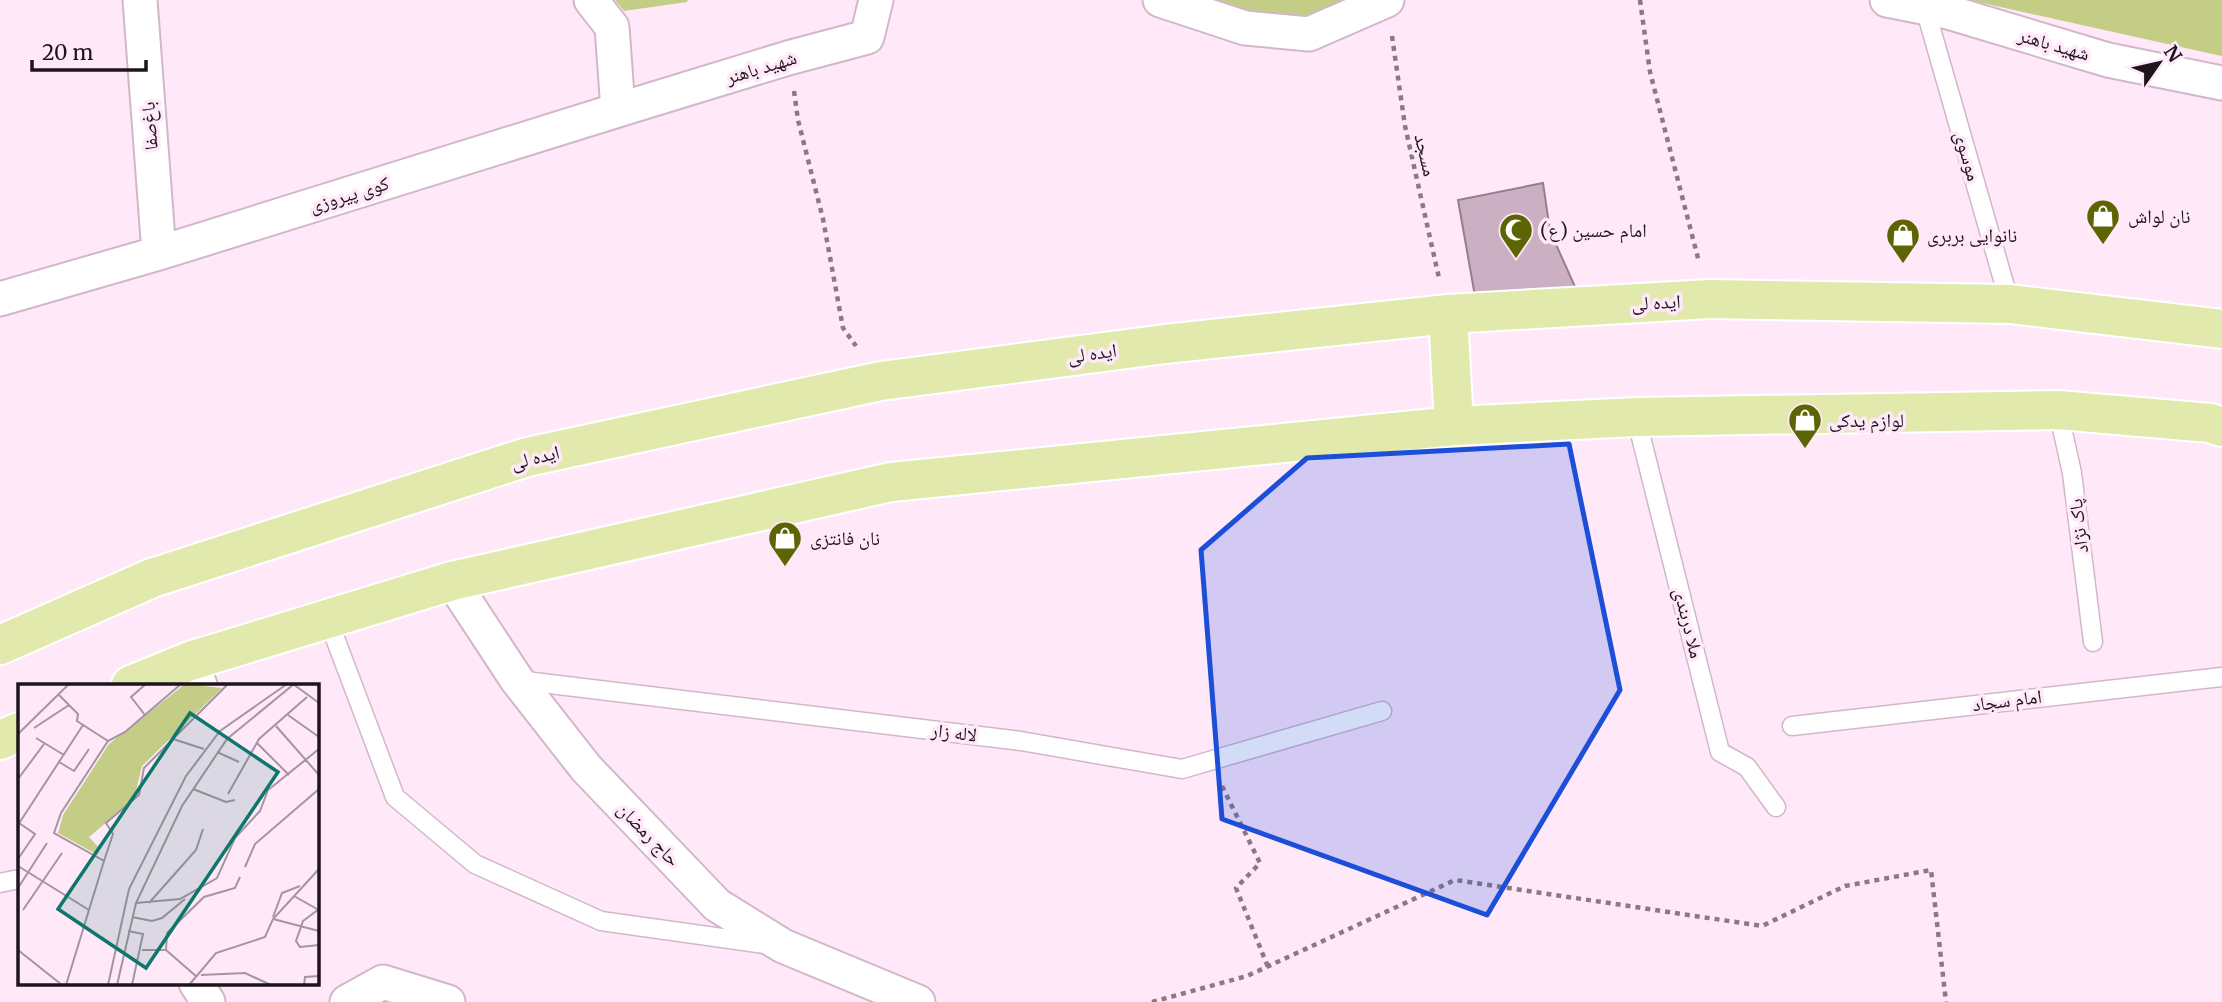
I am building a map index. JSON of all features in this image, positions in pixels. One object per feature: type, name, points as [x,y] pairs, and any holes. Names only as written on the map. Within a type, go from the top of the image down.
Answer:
[{"type":"main road","name":"ایده لى","points":[[0,645],[152,578],[527,457],[881,382],[1165,344],[1448,314],[1710,299],[2010,303],[2222,329]]},
{"type":"main road","points":[[1448,314],[1454,426]]},
{"type":"main road","points":[[136,684],[195,673],[327,617],[452,581],[891,482],[1454,426],[1636,418],[2058,410],[2210,423],[2222,427]]},
{"type":"main road","points":[[0,740],[18,732]]},
{"type":"street","name":"باغ‌صفا","points":[[140,0],[159,253]]},
{"type":"street","points":[[591,0],[612,27],[618,110]]},
{"type":"street","name":"شهید باهنر","points":[[618,110],[867,37],[876,0]]},
{"type":"street","points":[[1160,0],[1245,29],[1309,34],[1389,13]]},
{"type":"street","name":"شهید باهنر","points":[[1887,0],[1948,12],[2108,60],[2222,83]]},
{"type":"street","name":"کوی پیروزی","points":[[0,299],[159,253],[618,110]]},
{"type":"street","name":"حاج رمضان","points":[[452,581],[517,680],[586,768],[717,905],[783,946],[918,1002]]},
{"type":"street","points":[[347,1002],[383,982],[448,1002]]},
{"type":"street","points":[[197,984],[208,1002]]},
{"type":"lane","name":"موسوی","points":[[1925,8],[2010,303]]},
{"type":"lane","name":"پاک نژاد","points":[[2058,410],[2072,473],[2092,642]]},
{"type":"lane","name":"ملا دربندی","points":[[1636,418],[1720,752],[1747,767],[1776,807]]},
{"type":"lane","points":[[327,617],[395,797],[475,864],[601,921],[783,946]]},
{"type":"lane","name":"امام سجاد","points":[[1792,726],[2222,677]]},
{"type":"lane","name":"لاله زار","points":[[517,680],[1021,741],[1182,769],[1382,711]]},
{"type":"lane","points":[[0,883],[18,879]]},
{"type":"path","points":[[1640,0],[1650,72],[1710,299]]},
{"type":"path","name":"مسجد","points":[[1389,13],[1405,126],[1448,314]]},
{"type":"path","points":[[788,58],[798,120],[823,219],[843,328],[881,382]]},
{"type":"path","points":[[1209,761],[1260,863],[1236,888],[1268,967]]},
{"type":"path","points":[[1152,1002],[1247,976],[1455,880],[1762,926],[1845,886],[1931,870],[1946,1002]]},
{"type":"highlighted area","points":[[1569,444],[1620,690],[1487,915],[1222,819],[1201,550],[1307,458]]},
{"type":"green space","points":[[615,0],[688,0],[624,11]]},
{"type":"green space","points":[[1200,0],[1351,0],[1312,18],[1251,16]]},
{"type":"green space","points":[[1969,0],[2222,0],[2222,56],[2217,55]]},
{"type":"building","name":"امام حسین (ع)","points":[[1543,183],[1550,231],[1576,289],[1476,302],[1458,200]]},
{"type":"place","name":"نان لواش","points":[[2103,246]]},
{"type":"place","name":"امام حسین (ع)","points":[[1516,260]]},
{"type":"place","name":"نانوایی بربری","points":[[1903,265]]},
{"type":"place","name":"لوازم یدکی","points":[[1805,450]]},
{"type":"place","name":"نان فانتزی","points":[[785,568]]}]
